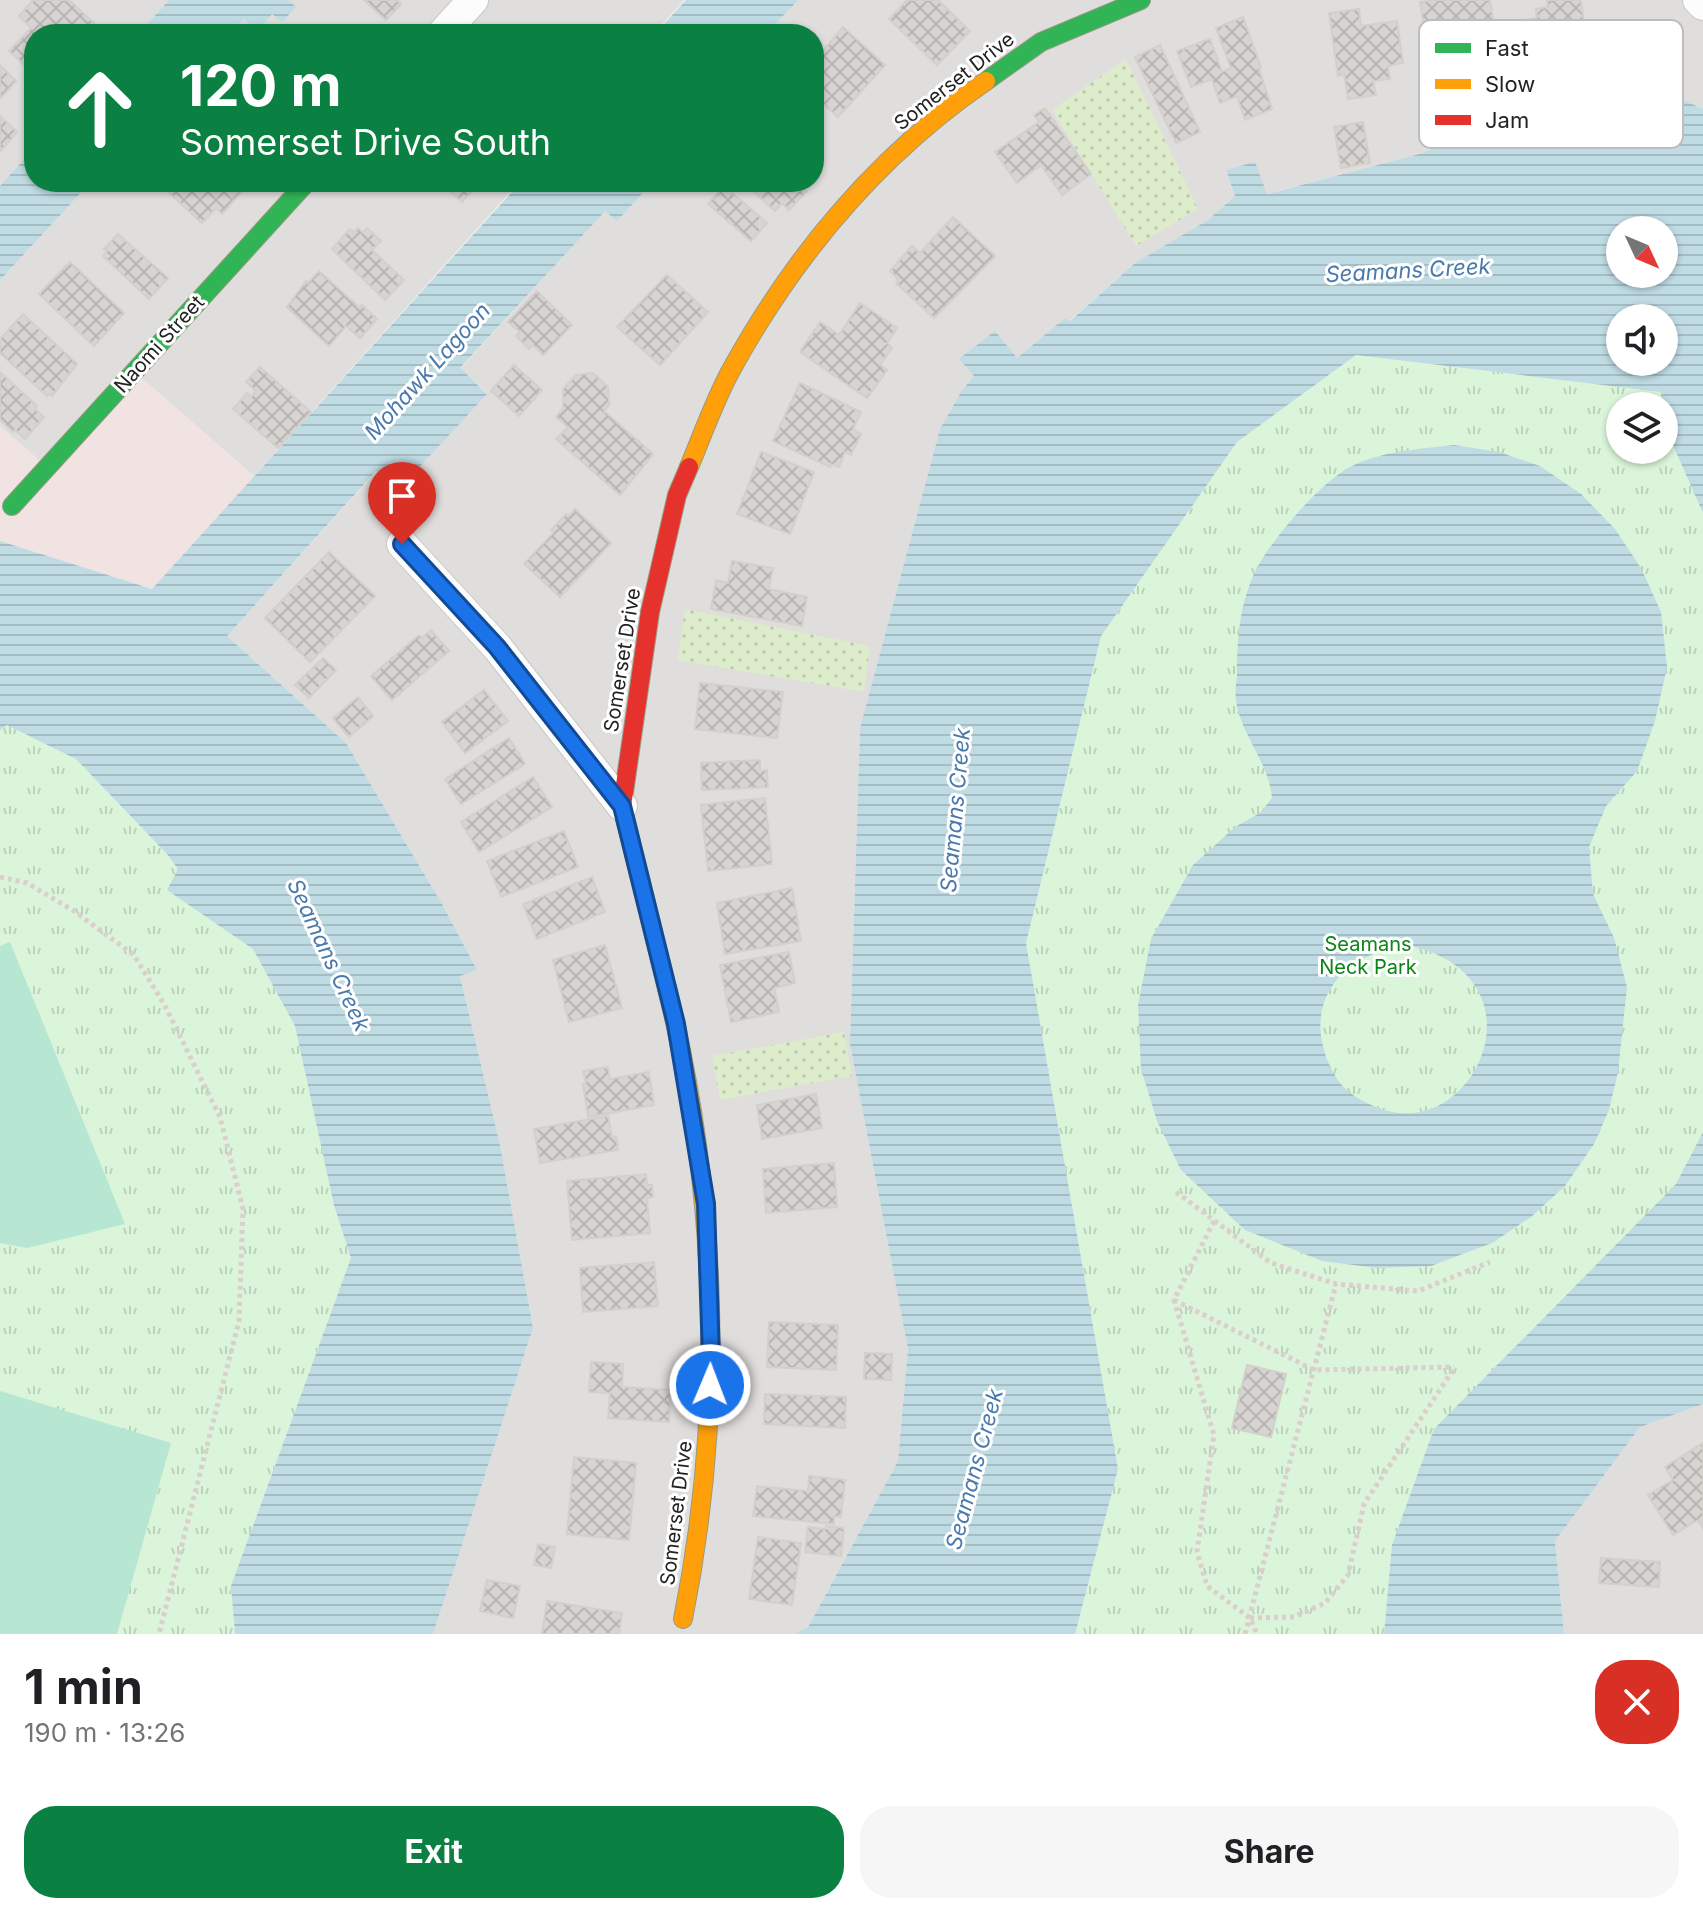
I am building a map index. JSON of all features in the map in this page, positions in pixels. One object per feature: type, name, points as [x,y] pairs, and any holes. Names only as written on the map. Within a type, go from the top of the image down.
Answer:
[{"type":"street","points":[[451,24],[473,0]]},
{"type":"street","name":"Somerset Drive","points":[[683,1619],[694,1564],[706,1469],[711,1357],[706,1204],[676,1024],[622,806],[650,612],[677,495],[729,374],[791,271],[822,231],[885,164],[959,99],[1041,42],[1140,0]]},
{"type":"street","points":[[1698,0],[1703,5]]},
{"type":"street","name":"Naomi Street","points":[[12,506],[298,192]]},
{"type":"street","points":[[402,544],[497,647],[622,806]]},
{"type":"path","points":[[0,877],[27,883],[74,911],[134,955],[164,1004],[220,1117],[243,1209],[239,1321],[159,1634]]},
{"type":"path","points":[[1176,1192],[1271,1263],[1336,1284],[1418,1291],[1490,1262]]},
{"type":"path","points":[[1214,1221],[1174,1300],[1214,1435],[1197,1552],[1207,1586],[1250,1618],[1257,1634]]},
{"type":"path","points":[[1245,1634],[1336,1284]]},
{"type":"path","points":[[1174,1300],[1314,1370],[1455,1367],[1364,1504],[1348,1575],[1341,1585],[1325,1603],[1294,1617],[1250,1618]]},
{"type":"shaded area","points":[[0,0],[169,0],[147,24],[24,24],[24,159],[0,186]]},
{"type":"shaded area","points":[[288,0],[684,0],[662,24],[239,24],[244,19],[295,8]]},
{"type":"shaded area","points":[[798,0],[1703,0],[1703,109],[1683,100],[1683,20],[1419,20],[1419,148],[1433,148],[1266,194],[1226,171],[1235,196],[1208,220],[1135,263],[1069,321],[1065,318],[1017,358],[960,360],[975,376],[961,392],[940,429],[860,728],[850,1044],[908,1349],[898,1461],[808,1627],[794,1634],[433,1634],[533,1328],[500,1145],[460,975],[477,970],[442,904],[346,743],[227,636],[377,471],[397,490],[487,393],[460,369],[605,210],[617,221],[644,192],[824,192],[824,24],[775,24]]},
{"type":"shaded area","points":[[82,192],[510,192],[254,476],[130,368],[41,462],[0,426],[0,280]]},
{"type":"shaded area","points":[[130,368],[254,476],[152,589],[0,541],[0,426],[41,462]]},
{"type":"shaded area","points":[[1703,1404],[1703,1634],[1564,1634],[1555,1541],[1640,1427]]},
{"type":"green space","points":[[1126,59],[1198,209],[1136,246],[1052,110]]},
{"type":"green space","name":"Seamans Neck Park","points":[[1356,355],[1661,392],[1606,392],[1606,464],[1678,464],[1678,457],[1703,513],[1703,1132],[1676,1184],[1392,1545],[1384,1634],[1075,1634],[1118,1469],[1026,943],[1101,636],[1237,442]]},
{"type":"green space","points":[[685,609],[870,646],[864,692],[678,660]]},
{"type":"green space","points":[[7,725],[76,759],[167,854],[178,869],[167,890],[253,949],[295,1026],[334,1205],[351,1258],[231,1586],[235,1634],[0,1634],[0,730]]},
{"type":"green space","points":[[10,942],[125,1224],[27,1248],[0,1243],[0,946]]},
{"type":"green space","points":[[844,1032],[852,1076],[720,1100],[712,1056]]},
{"type":"green space","points":[[0,1391],[171,1443],[117,1634],[0,1634]]},
{"type":"water","points":[[169,0],[288,0],[296,7],[282,22],[272,14],[264,24],[250,24],[244,19],[239,24],[147,24]]},
{"type":"water","points":[[686,0],[798,0],[775,24],[664,24]]},
{"type":"water","name":"Seamans Creek","points":[[1683,100],[1703,109],[1703,513],[1678,457],[1678,392],[1356,355],[1237,442],[1101,636],[1026,943],[1118,1469],[1075,1634],[794,1634],[808,1627],[898,1461],[908,1349],[850,1044],[860,728],[940,429],[974,376],[959,359],[995,331],[1017,358],[1065,318],[1070,321],[1135,263],[1208,220],[1235,196],[1226,170],[1255,162],[1267,194],[1433,148],[1683,148]]},
{"type":"water","points":[[24,159],[24,192],[82,192],[0,280],[0,186]]},
{"type":"water","points":[[512,192],[644,192],[617,221],[605,211],[460,368],[487,394],[397,491],[376,471],[227,636],[346,743],[442,904],[477,970],[460,976],[500,1145],[533,1328],[433,1634],[235,1634],[231,1586],[351,1258],[334,1205],[295,1026],[253,949],[167,890],[178,869],[76,759],[7,725],[0,730],[0,541],[152,589]]},
{"type":"water","points":[[1454,445],[1499,452],[1540,466],[1581,494],[1615,529],[1641,568],[1661,612],[1667,667],[1655,721],[1637,771],[1606,806],[1589,847],[1593,894],[1614,938],[1627,987],[1618,1072],[1609,1110],[1594,1144],[1565,1186],[1531,1217],[1492,1243],[1431,1266],[1377,1268],[1322,1261],[1245,1230],[1181,1170],[1157,1121],[1141,1069],[1138,1005],[1151,939],[1193,865],[1235,827],[1260,813],[1272,798],[1266,772],[1243,725],[1236,698],[1242,612],[1249,586],[1261,561],[1311,499],[1352,466],[1402,451]],"holes":[[[1408,945],[1452,963],[1477,990],[1487,1021],[1482,1053],[1467,1082],[1442,1103],[1411,1113],[1376,1107],[1352,1094],[1334,1074],[1324,1050],[1320,1027],[1323,1007],[1331,988],[1344,972],[1383,950]]]},
{"type":"water","points":[[1703,1132],[1703,1404],[1640,1427],[1555,1541],[1564,1634],[1384,1634],[1392,1545],[1434,1429],[1676,1184]]},
{"type":"building","points":[[33,0],[69,0],[95,24],[27,24],[19,16]]},
{"type":"building","points":[[364,0],[397,0],[401,4],[386,20]]},
{"type":"building","points":[[907,0],[938,0],[970,31],[937,65],[889,19]]},
{"type":"building","points":[[1490,0],[1493,20],[1423,20],[1420,2]]},
{"type":"building","points":[[1547,0],[1581,0],[1584,20],[1524,20],[1537,18],[1536,9],[1548,7]]},
{"type":"building","points":[[1359,9],[1361,26],[1397,21],[1403,63],[1388,66],[1390,79],[1373,81],[1376,95],[1348,99],[1344,74],[1338,76],[1329,13]]},
{"type":"building","points":[[1243,17],[1272,109],[1245,120],[1237,96],[1220,103],[1212,79],[1191,87],[1177,51],[1210,39],[1222,72],[1231,68],[1216,28]]},
{"type":"building","points":[[843,27],[885,65],[838,117],[824,105],[824,49]]},
{"type":"building","points":[[24,35],[24,65],[9,51]]},
{"type":"building","points":[[1160,45],[1200,132],[1176,143],[1135,57]]},
{"type":"building","points":[[0,65],[16,81],[0,99]]},
{"type":"building","points":[[1045,108],[1091,174],[1062,195],[1041,165],[1017,183],[995,152],[1039,122],[1034,115]]},
{"type":"building","points":[[0,116],[17,132],[1,151],[0,150]]},
{"type":"building","points":[[1363,122],[1370,163],[1341,168],[1334,127]]},
{"type":"building","points":[[168,192],[241,192],[222,214],[216,208],[202,223]]},
{"type":"building","points":[[451,192],[470,192],[462,202]]},
{"type":"building","points":[[719,192],[731,192],[767,223],[751,241],[708,204]]},
{"type":"building","points":[[754,192],[806,192],[789,210],[782,203],[775,211]]},
{"type":"building","points":[[953,217],[995,256],[934,318],[896,283],[899,280],[890,271],[912,246],[920,253]]},
{"type":"building","points":[[358,228],[363,233],[367,228],[381,241],[372,250],[404,280],[385,300],[332,249],[350,229],[354,233]]},
{"type":"building","points":[[118,234],[168,278],[149,299],[103,256],[107,251],[104,249]]},
{"type":"building","points":[[70,262],[124,313],[94,346],[39,294]]},
{"type":"building","points":[[319,271],[377,319],[360,338],[346,326],[329,346],[287,307],[306,281],[308,283]]},
{"type":"building","points":[[667,275],[708,312],[660,365],[617,327]]},
{"type":"building","points":[[537,291],[572,325],[543,355],[533,345],[529,349],[516,336],[520,332],[508,322]]},
{"type":"building","points":[[860,303],[897,328],[887,343],[892,348],[880,365],[887,370],[867,398],[800,352],[820,322],[839,335]]},
{"type":"building","points":[[23,314],[77,364],[52,396],[47,396],[0,353],[0,339]]},
{"type":"building","points":[[514,365],[542,390],[519,416],[491,391]]},
{"type":"building","points":[[260,367],[311,412],[278,448],[233,409],[247,393],[251,397],[256,391],[246,382]]},
{"type":"building","points":[[0,372],[37,406],[35,409],[44,417],[25,439],[0,420]]},
{"type":"building","points":[[593,373],[608,387],[609,405],[604,411],[653,454],[620,495],[556,439],[568,427],[556,417],[563,408],[563,389],[576,375]]},
{"type":"building","points":[[800,383],[861,412],[853,429],[861,434],[851,455],[845,452],[839,467],[831,464],[830,467],[773,441]]},
{"type":"building","points":[[761,452],[814,472],[790,534],[737,514]]},
{"type":"building","points":[[575,509],[611,543],[560,597],[524,564],[554,532],[551,530]]},
{"type":"building","points":[[329,552],[375,596],[310,662],[265,618]]},
{"type":"building","points":[[732,561],[773,568],[769,589],[807,597],[802,626],[711,609],[716,580],[728,583]]},
{"type":"building","points":[[431,630],[449,651],[392,700],[371,676],[419,635],[422,638]]},
{"type":"building","points":[[323,658],[336,670],[309,698],[295,685]]},
{"type":"building","points":[[700,683],[783,692],[777,738],[695,729]]},
{"type":"building","points":[[484,690],[508,721],[465,753],[442,722]]},
{"type":"building","points":[[358,697],[373,716],[349,737],[333,718]]},
{"type":"building","points":[[509,738],[525,764],[461,804],[445,779]]},
{"type":"building","points":[[760,760],[760,771],[767,770],[768,787],[702,790],[701,763]]},
{"type":"building","points":[[533,777],[552,807],[479,852],[461,822]]},
{"type":"building","points":[[765,798],[772,864],[708,871],[701,805]]},
{"type":"building","points":[[564,831],[578,867],[501,897],[487,861]]},
{"type":"building","points":[[592,877],[605,912],[537,939],[523,904]]},
{"type":"building","points":[[792,888],[801,941],[725,954],[717,903]]},
{"type":"building","points":[[605,945],[622,1008],[569,1022],[553,960]]},
{"type":"building","points":[[789,952],[795,983],[774,988],[779,1012],[731,1022],[720,965]]},
{"type":"building","points":[[608,1067],[610,1079],[649,1072],[654,1105],[588,1117],[583,1071]]},
{"type":"building","points":[[816,1094],[822,1128],[762,1139],[757,1105]]},
{"type":"building","points":[[608,1116],[618,1150],[540,1163],[534,1129]]},
{"type":"building","points":[[834,1163],[837,1207],[766,1213],[763,1169]]},
{"type":"building","points":[[646,1174],[647,1185],[652,1185],[653,1197],[647,1198],[650,1233],[572,1240],[567,1181]]},
{"type":"building","points":[[654,1262],[658,1306],[583,1312],[580,1268]]},
{"type":"building","points":[[769,1322],[838,1325],[836,1370],[767,1367]]},
{"type":"building","points":[[865,1353],[892,1354],[891,1380],[864,1379]]},
{"type":"building","points":[[591,1362],[623,1364],[622,1387],[671,1390],[669,1422],[608,1418],[610,1393],[589,1392]]},
{"type":"building","points":[[1247,1365],[1286,1374],[1271,1437],[1232,1428]]},
{"type":"building","points":[[765,1394],[846,1397],[845,1428],[764,1424]]},
{"type":"building","points":[[1703,1443],[1703,1528],[1698,1520],[1673,1535],[1648,1495],[1673,1480],[1665,1467]]},
{"type":"building","points":[[574,1457],[636,1463],[629,1540],[567,1534]]},
{"type":"building","points":[[809,1476],[845,1480],[841,1517],[834,1516],[834,1524],[753,1516],[757,1486],[808,1491]]},
{"type":"building","points":[[826,1526],[844,1528],[841,1556],[805,1552],[808,1527],[825,1529]]},
{"type":"building","points":[[758,1537],[801,1543],[792,1605],[749,1599]]},
{"type":"building","points":[[538,1544],[555,1547],[551,1568],[534,1565]]},
{"type":"building","points":[[1601,1558],[1660,1562],[1659,1587],[1599,1583]]},
{"type":"building","points":[[487,1580],[520,1586],[513,1618],[480,1611]]},
{"type":"building","points":[[547,1601],[622,1613],[619,1634],[542,1634]]},
{"type":"traffic: fast","points":[[986,81],[1041,42],[1141,0]]},
{"type":"traffic: fast","points":[[12,506],[298,192]]},
{"type":"traffic: slow","points":[[689,467],[730,372],[781,289],[810,249],[874,176],[909,142],[986,81]]},
{"type":"traffic: slow","points":[[667,988],[697,1145],[706,1224],[710,1303],[710,1382],[705,1461],[683,1619]]},
{"type":"traffic: jam","points":[[667,988],[622,806],[650,612],[677,495],[689,467]]},
{"type":"route","points":[[402,544],[497,647],[622,806],[676,1024],[706,1204],[710,1385]]},
{"type":"water label","name":"Mohawk Lagoon","points":[[427,371]]}]
